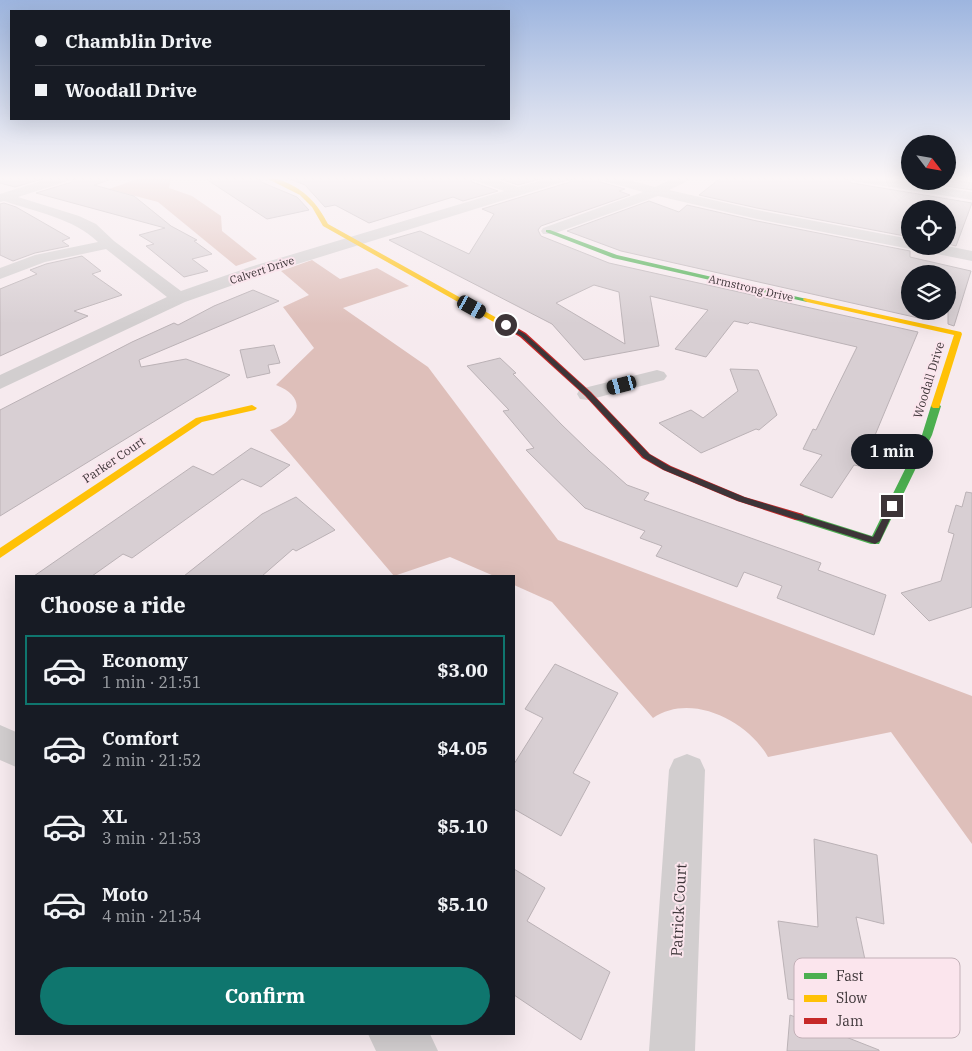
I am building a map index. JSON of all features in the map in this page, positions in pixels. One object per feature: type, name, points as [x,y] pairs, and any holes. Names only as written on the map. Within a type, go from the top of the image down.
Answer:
[{"type":"street","points":[[89,226],[109,244],[179,298]]},
{"type":"street","points":[[329,226],[523,335],[588,394],[657,376]]},
{"type":"street","name":"Calvert Drive","points":[[0,383],[179,298],[256,271],[404,226]]},
{"type":"street","points":[[548,231],[562,226]]},
{"type":"street","points":[[819,226],[901,242]]},
{"type":"street","name":"Armstrong Drive","points":[[548,231],[615,256],[958,334]]},
{"type":"street","points":[[0,274],[41,258],[109,244]]},
{"type":"street","points":[[956,253],[972,256]]},
{"type":"street","name":"Woodall Drive","points":[[588,394],[646,456],[667,468],[741,499],[875,541],[927,435],[958,334]]},
{"type":"street","name":"Parker Court","points":[[0,554],[198,420],[252,408]]},
{"type":"street","points":[[0,740],[15,751]]},
{"type":"street","name":"Patrick Court","points":[[672,1051],[687,770]]},
{"type":"street","points":[[393,1035],[414,1051]]},
{"type":"shaded area","points":[[187,226],[222,226],[222,231],[257,259],[236,266]]},
{"type":"shaded area","points":[[312,260],[340,279],[377,268],[409,286],[343,308],[428,367],[558,540],[972,696],[972,844],[891,732],[768,757],[747,732],[717,714],[701,709],[684,708],[668,711],[653,718],[552,602],[515,585],[515,575],[492,575],[450,557],[393,575],[270,430],[288,421],[296,409],[293,396],[276,385],[314,348],[283,307],[309,295],[281,271]]},
{"type":"building","points":[[0,226],[49,226],[70,238],[62,241],[69,246],[35,253],[13,261],[0,255]]},
{"type":"building","points":[[158,226],[171,226],[197,240],[194,241],[212,254],[192,259],[208,271],[184,277],[146,246],[154,244],[139,235],[165,228]]},
{"type":"building","points":[[486,226],[541,226],[538,230],[541,236],[609,263],[918,332],[873,440],[869,439],[859,466],[854,465],[832,498],[800,485],[822,455],[803,449],[813,429],[816,430],[857,347],[750,322],[748,324],[734,321],[706,357],[675,349],[708,310],[650,296],[659,346],[584,360],[552,324],[389,240],[420,231],[469,254]],"holes":[[[594,285],[619,292],[625,344],[556,303]]]},
{"type":"building","points":[[581,226],[783,226],[901,249],[901,255],[910,255],[910,257],[945,265],[901,265],[901,314],[621,251],[567,231]]},
{"type":"building","points":[[852,226],[901,226],[901,235]]},
{"type":"building","points":[[956,226],[963,226],[956,246]]},
{"type":"building","points":[[82,256],[101,271],[92,274],[122,295],[74,311],[88,316],[0,356],[0,289],[37,274],[30,270],[46,264]]},
{"type":"building","points":[[956,268],[971,271],[956,320]]},
{"type":"building","points":[[253,290],[279,301],[139,360],[141,367],[186,359],[230,375],[0,516],[0,410],[132,342],[174,323],[178,325],[214,306]]},
{"type":"building","points":[[948,320],[956,320],[954,326],[948,324]]},
{"type":"building","points":[[274,345],[280,363],[268,365],[270,373],[247,378],[240,350]]},
{"type":"building","points":[[500,358],[516,373],[513,374],[590,452],[627,485],[649,493],[644,500],[821,563],[818,570],[886,595],[874,635],[777,598],[782,586],[744,572],[737,587],[656,556],[662,546],[640,538],[645,531],[585,508],[526,450],[534,448],[503,411],[509,410],[467,366]]},
{"type":"building","points":[[730,369],[758,370],[777,415],[759,430],[756,429],[701,453],[659,423],[691,410],[703,418],[738,391]]},
{"type":"building","points":[[251,448],[290,465],[261,487],[242,479],[132,558],[123,554],[93,575],[35,575],[193,466],[213,475]]},
{"type":"building","points":[[966,492],[972,493],[972,607],[929,621],[901,593],[941,581],[954,534],[948,532],[956,505],[962,507]]},
{"type":"building","points":[[296,497],[335,530],[296,551],[293,549],[263,575],[185,575],[262,514]]},
{"type":"building","points":[[555,664],[618,693],[573,773],[590,782],[561,836],[515,810],[515,762],[543,718],[525,709]]},
{"type":"building","points":[[814,839],[877,855],[884,924],[856,917],[865,958],[794,958],[794,1000],[788,999],[778,921],[818,927]]},
{"type":"building","points":[[515,870],[545,888],[527,921],[610,972],[581,1040],[515,996]]},
{"type":"building","points":[[790,1015],[794,1017],[794,1038],[848,1038],[879,1050],[879,1051],[787,1051]]},
{"type":"traffic: fast","points":[[548,231],[615,257],[807,300]]},
{"type":"traffic: fast","points":[[799,517],[875,541],[927,435],[936,406]]},
{"type":"traffic: slow","points":[[327,226],[511,328]]},
{"type":"traffic: slow","points":[[807,300],[958,334],[936,406]]},
{"type":"traffic: slow","points":[[0,554],[199,420],[252,408]]},
{"type":"traffic: jam","points":[[511,328],[523,335],[588,394],[646,456],[667,468],[741,499],[799,517]]},
{"type":"route","points":[[506,325],[523,335],[588,394],[646,456],[667,468],[741,499],[875,541],[892,506]]}]
